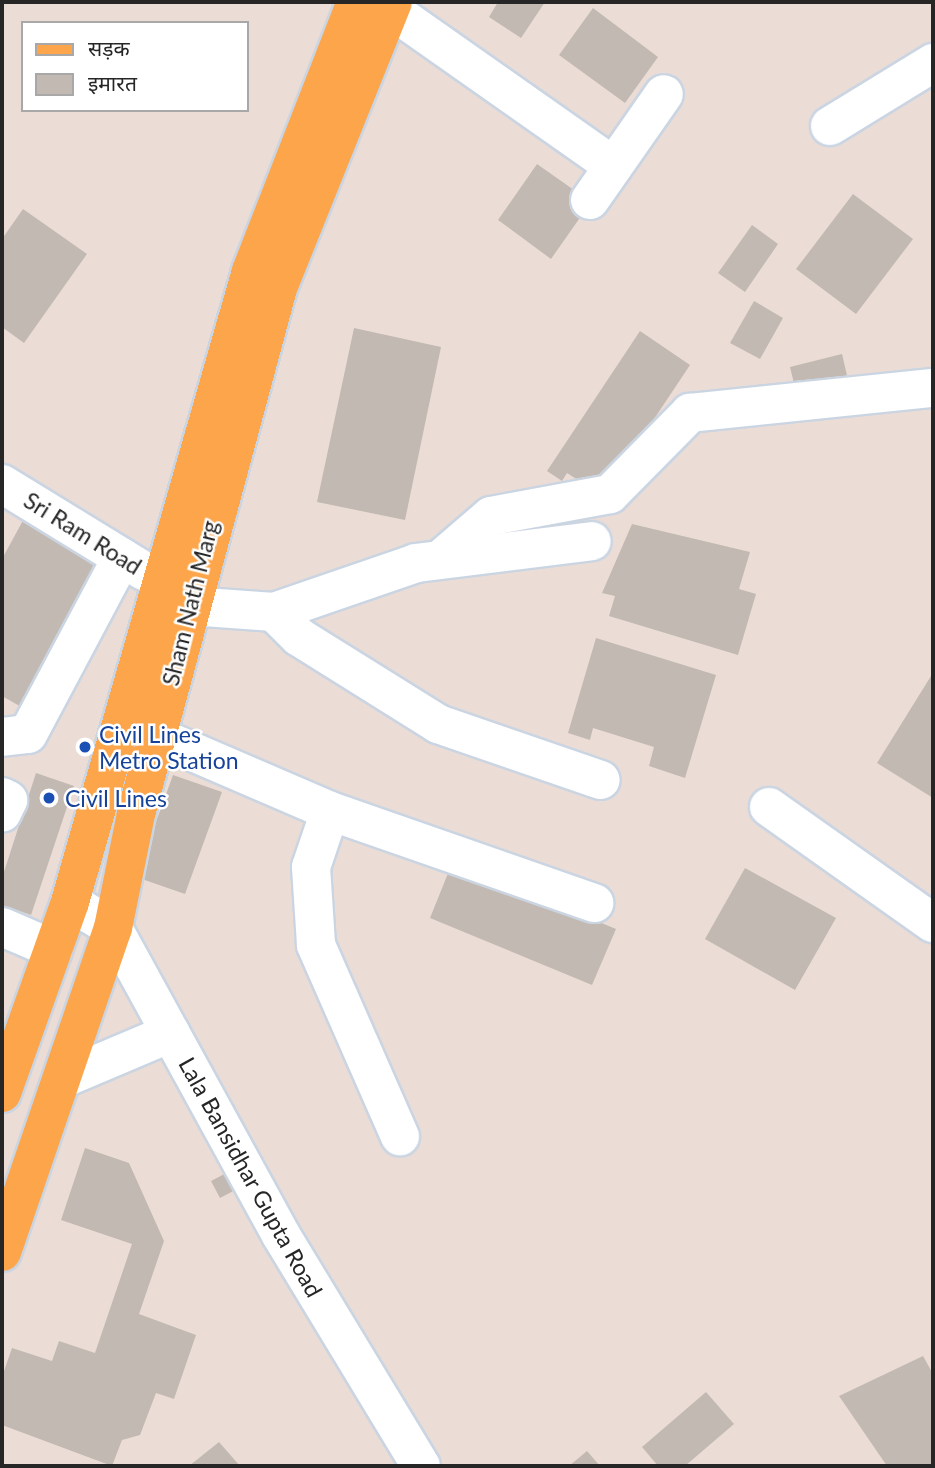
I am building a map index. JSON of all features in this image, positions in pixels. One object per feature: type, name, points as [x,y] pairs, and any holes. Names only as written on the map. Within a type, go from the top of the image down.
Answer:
[{"type":"main road","name":"Sham Nath Marg","points":[[2,1252],[113,928],[156,736],[177,594],[251,271],[380,4]]},
{"type":"main road","name":"Sham Nath Marg","points":[[2,1093],[177,594]]},
{"type":"street","points":[[380,4],[613,166]]},
{"type":"street","points":[[830,126],[933,63]]},
{"type":"street","points":[[590,200],[664,94]]},
{"type":"street","points":[[441,559],[491,516],[610,494],[690,414],[933,388]]},
{"type":"street","name":"Sri Ram Road","points":[[5,494],[122,557],[177,594]]},
{"type":"street","points":[[177,594],[274,612],[390,569],[441,559],[592,541]]},
{"type":"street","points":[[2,737],[28,734],[122,557]]},
{"type":"street","points":[[274,612],[299,637],[439,724],[601,780]]},
{"type":"street","points":[[156,736],[330,811],[594,903]]},
{"type":"street","points":[[2,797],[8,800],[2,813]]},
{"type":"street","points":[[769,807],[933,923]]},
{"type":"street","points":[[330,811],[310,867],[316,945],[400,1136]]},
{"type":"street","name":"Lala Bansidhar Gupta Road","points":[[70,902],[113,928],[281,1235],[421,1466]]},
{"type":"street","points":[[2,927],[53,949]]},
{"type":"street","points":[[62,1079],[171,1033]]},
{"type":"building","points":[[498,2],[545,2],[521,38],[489,17]]},
{"type":"building","points":[[593,8],[658,57],[625,103],[559,55]]},
{"type":"building","points":[[537,164],[591,202],[551,259],[498,220]]},
{"type":"building","points":[[853,194],[913,239],[856,314],[796,269]]},
{"type":"building","points":[[23,209],[87,254],[24,343],[2,327],[2,239]]},
{"type":"building","points":[[752,225],[778,244],[745,292],[718,273]]},
{"type":"building","points":[[754,301],[783,318],[760,359],[730,343]]},
{"type":"building","points":[[354,328],[441,347],[405,520],[317,502]]},
{"type":"building","points":[[640,331],[690,365],[612,482],[592,489],[567,473],[562,481],[547,471]]},
{"type":"building","points":[[842,354],[850,388],[798,400],[790,367]]},
{"type":"building","points":[[26,515],[107,559],[25,709],[2,696],[2,559]]},
{"type":"building","points":[[632,524],[750,552],[739,589],[756,594],[738,655],[609,616],[615,596],[602,593]]},
{"type":"building","points":[[596,638],[716,675],[685,778],[649,766],[654,747],[593,728],[590,740],[568,733]]},
{"type":"building","points":[[931,676],[933,678],[933,798],[877,763]]},
{"type":"building","points":[[36,773],[74,786],[31,915],[2,905],[2,878]]},
{"type":"building","points":[[173,775],[222,792],[185,894],[136,877]]},
{"type":"building","points":[[453,861],[616,929],[592,985],[430,918]]},
{"type":"building","points":[[745,868],[836,918],[795,990],[705,939]]},
{"type":"building","points":[[85,1148],[129,1163],[164,1241],[139,1314],[196,1335],[174,1399],[156,1393],[140,1435],[122,1440],[112,1466],[2,1425],[2,1377],[12,1348],[52,1361],[59,1341],[95,1353],[132,1244],[61,1220]]},
{"type":"building","points":[[232,1170],[241,1187],[220,1198],[211,1181]]},
{"type":"building","points":[[923,1356],[933,1374],[933,1466],[887,1466],[839,1396]]},
{"type":"building","points":[[706,1392],[734,1424],[685,1466],[658,1466],[642,1447]]},
{"type":"building","points":[[219,1442],[240,1466],[189,1466]]},
{"type":"building","points":[[587,1451],[600,1466],[569,1466]]},
{"type":"place","name":"Civil Lines Metro Station","points":[[85,747]]},
{"type":"place","name":"Civil Lines","points":[[49,798]]}]
